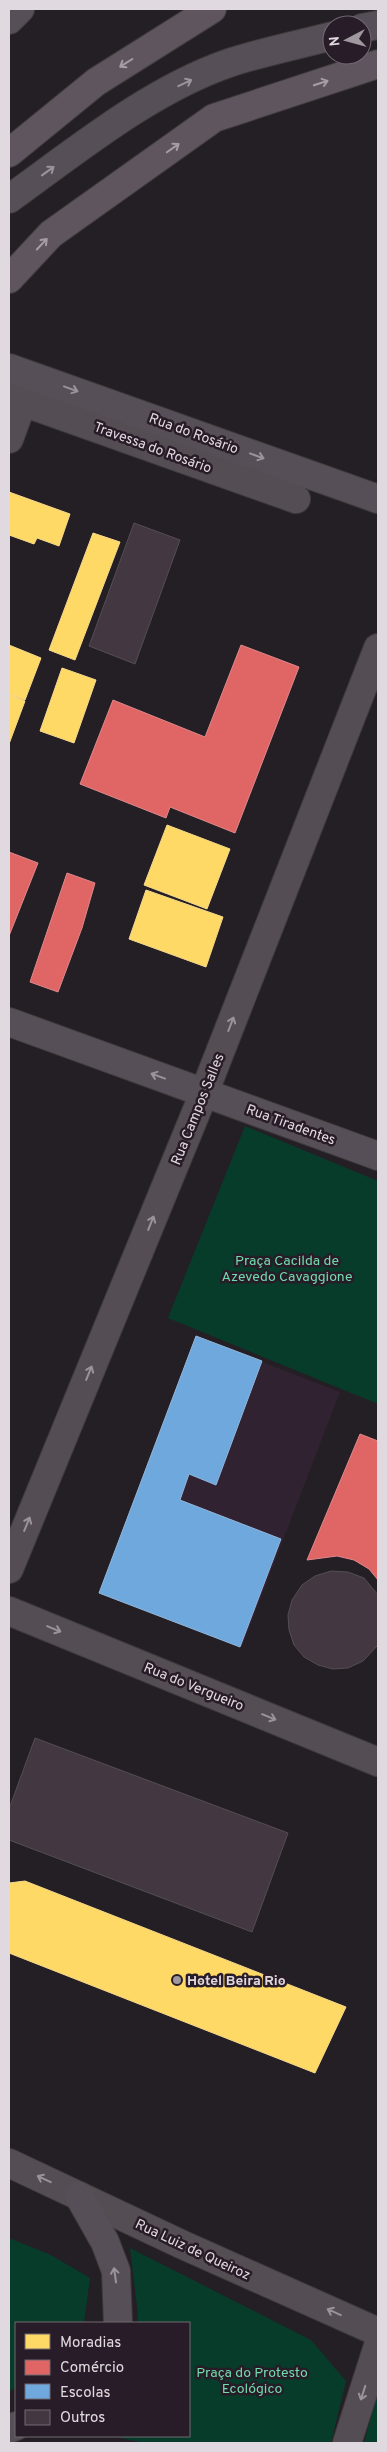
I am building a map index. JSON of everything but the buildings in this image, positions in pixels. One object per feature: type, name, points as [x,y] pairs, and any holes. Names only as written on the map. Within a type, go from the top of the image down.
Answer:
[{"type":"main road","points":[[9,153],[96,82],[212,9]]},
{"type":"main road","points":[[9,279],[51,234],[214,118],[378,64]]},
{"type":"street","points":[[9,20],[20,9]]},
{"type":"street","points":[[9,199],[107,128],[164,93],[228,64],[322,39]]},
{"type":"street","name":"Rua do Rosário","points":[[17,371],[378,499]]},
{"type":"street","points":[[9,439],[16,399]]},
{"type":"street","name":"Travessa do Rosário","points":[[16,399],[296,499]]},
{"type":"street","name":"Rua Campos Salles","points":[[9,1569],[204,1093],[378,648]]},
{"type":"street","name":"Rua Tiradentes","points":[[9,1022],[378,1156]]},
{"type":"street","name":"Rua do Vergueiro","points":[[9,1610],[378,1762]]},
{"type":"street","name":"Rua Luiz de Queiroz","points":[[9,2163],[183,2245],[378,2332]]},
{"type":"street","points":[[79,2196],[105,2242],[116,2271],[118,2322]]},
{"type":"street","points":[[347,2443],[378,2346]]},
{"type":"shaded area","points":[[198,1337],[340,1392],[242,1647],[100,1592]]},
{"type":"green space","name":"Praça Cacilda de Azevedo Cavaggione","points":[[245,1126],[378,1181],[378,1404],[168,1318]]},
{"type":"green space","points":[[9,2238],[51,2255],[90,2278],[84,2322],[15,2322],[15,2388],[9,2391]]},
{"type":"green space","name":"Praça do Protesto Ecológico","points":[[130,2248],[311,2340],[346,2381],[331,2443],[145,2443],[116,2437],[190,2437],[190,2322],[137,2322],[138,2315]]},
{"type":"green space","points":[[378,2391],[378,2443],[364,2443]]},
{"type":"place","name":"Hotel Beira Rio","points":[[177,1980]]}]
